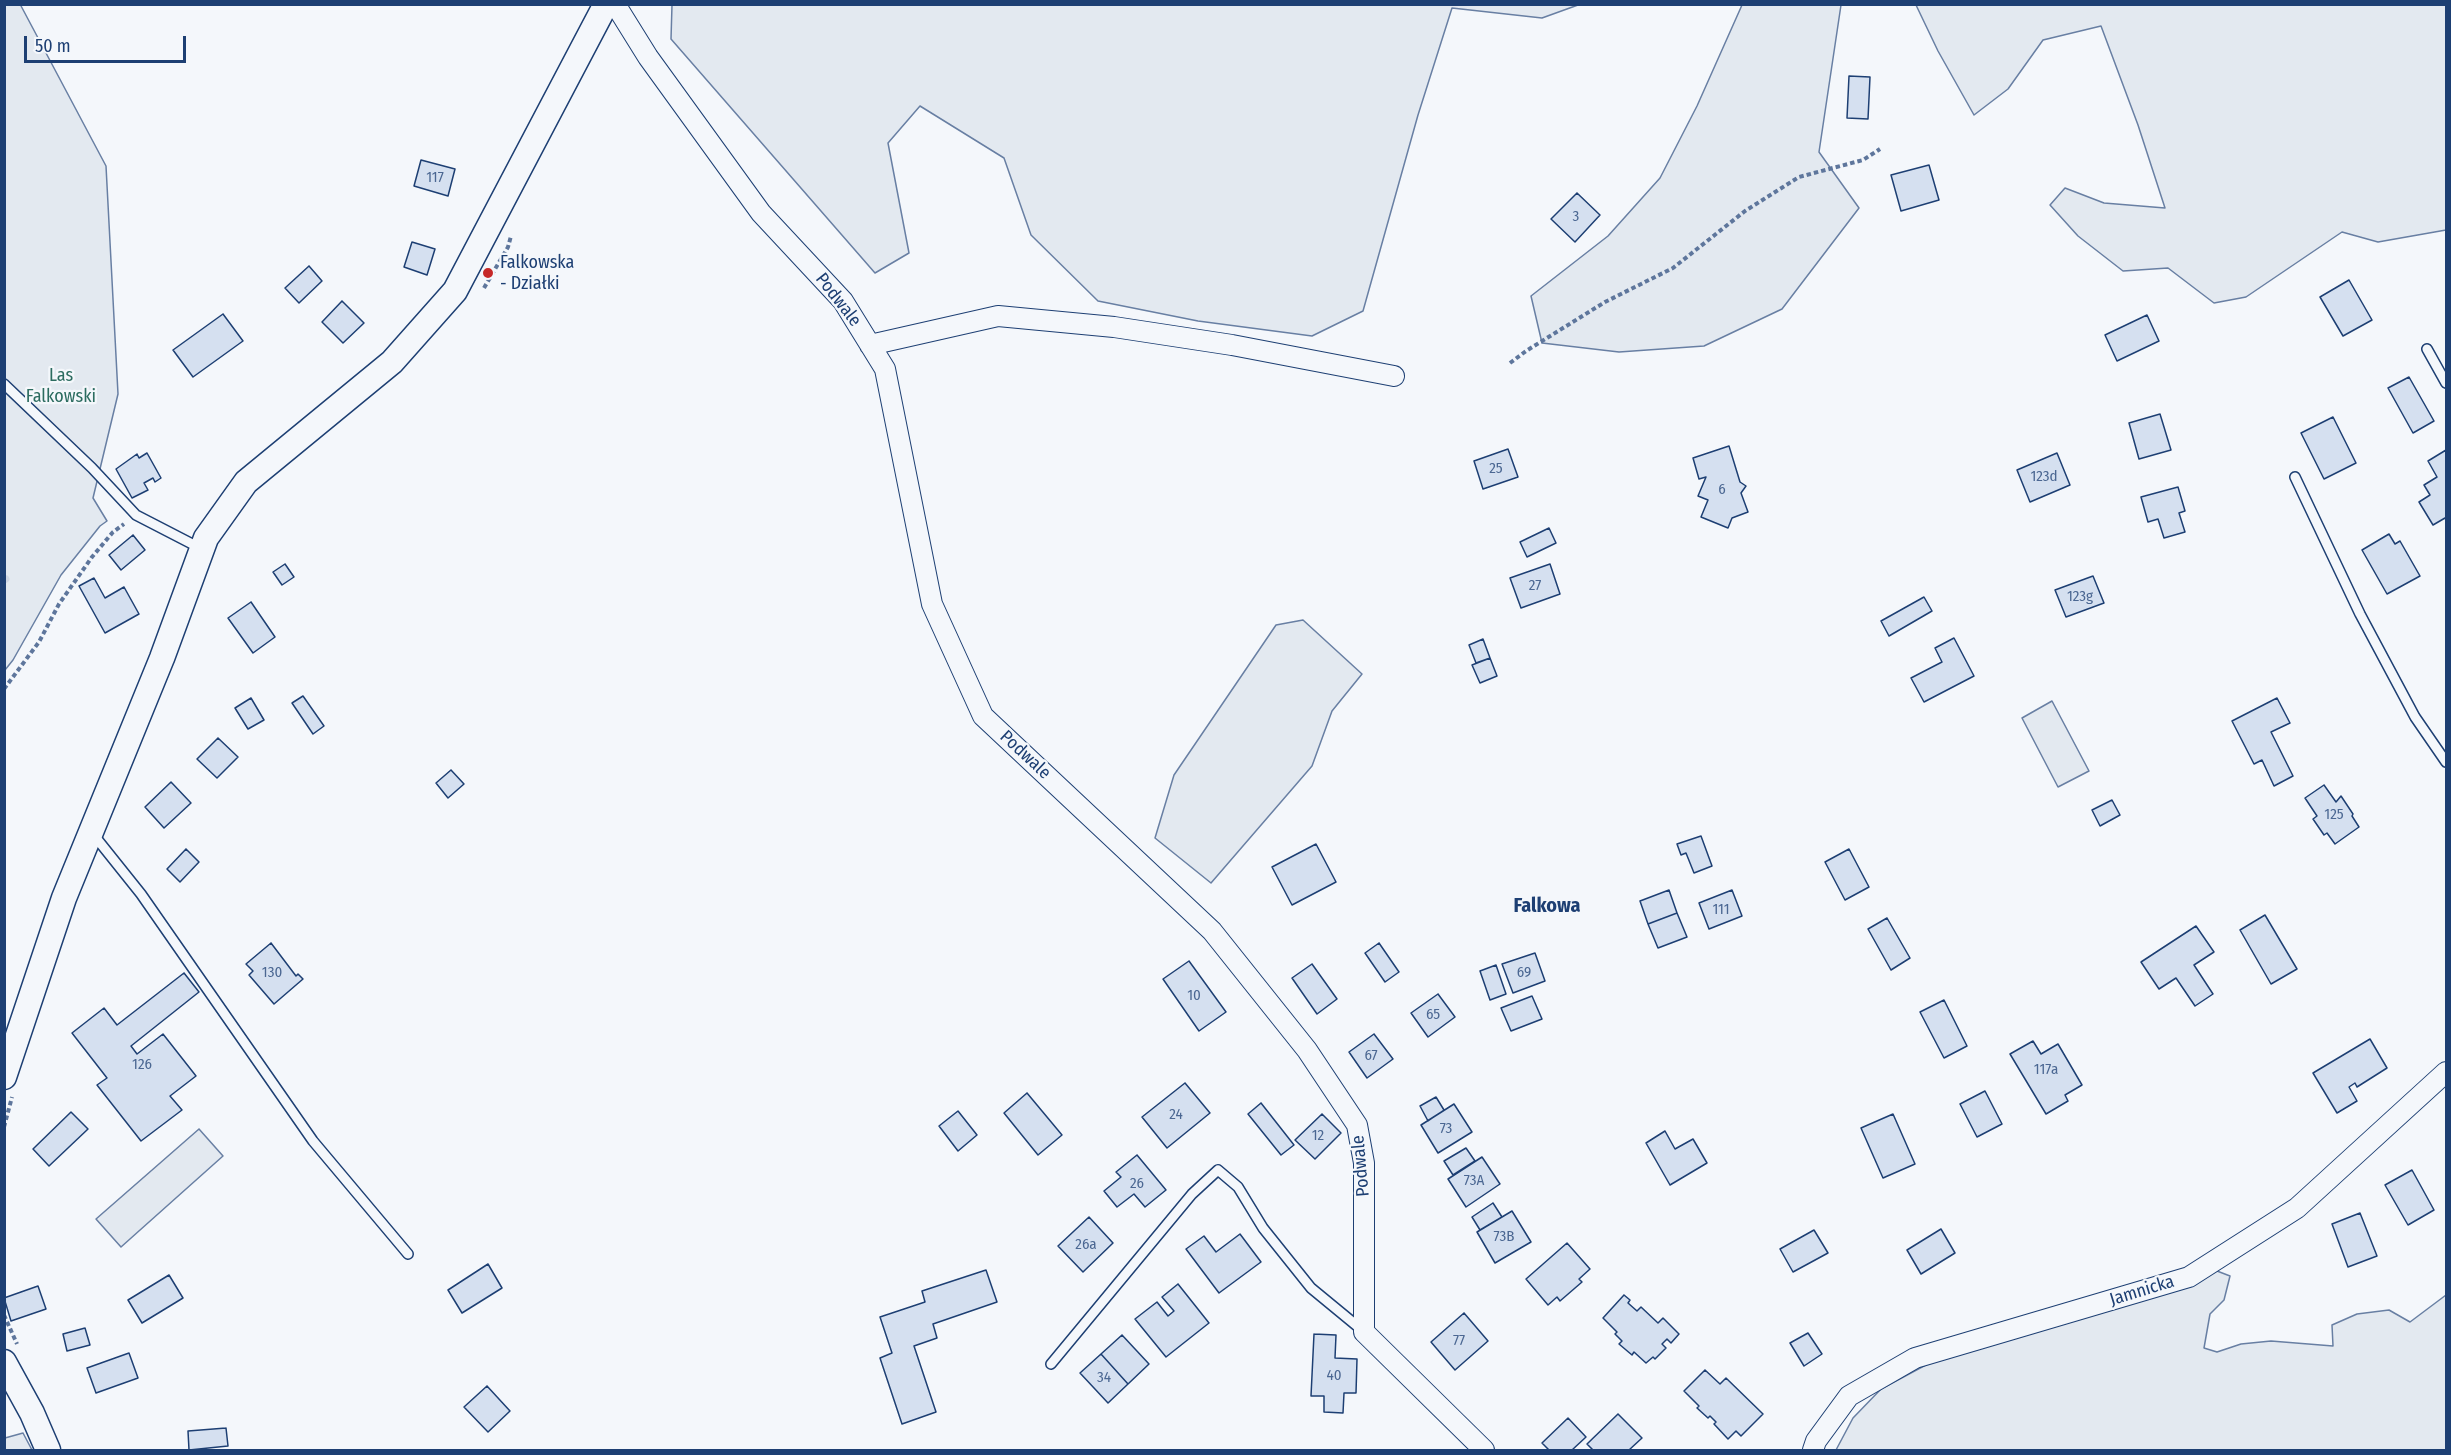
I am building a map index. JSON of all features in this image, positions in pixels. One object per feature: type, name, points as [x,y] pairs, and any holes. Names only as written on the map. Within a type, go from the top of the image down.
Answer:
[{"type":"street","points":[[4,1077],[64,898],[162,658],[206,538],[246,482],[392,362],[455,291],[606,4]]},
{"type":"street","name":"Podwale","points":[[615,4],[648,57],[761,213],[843,301],[885,369],[932,604],[983,716],[1212,931],[1307,1050],[1357,1125],[1364,1164],[1364,1332]]},
{"type":"street","points":[[870,345],[992,317],[1114,327],[1232,345],[1394,376]]},
{"type":"street","name":"Jamnicka","points":[[1813,1450],[1816,1441],[1849,1396],[1915,1358],[2189,1277],[2297,1208],[2446,1072]]},
{"type":"street","points":[[1364,1332],[1484,1450]]},
{"type":"street","points":[[4,1362],[32,1413],[48,1450]]},
{"type":"lane","points":[[2427,349],[2446,383]]},
{"type":"lane","points":[[4,384],[92,468],[136,515],[202,550]]},
{"type":"lane","points":[[2295,477],[2360,614],[2415,717],[2446,762]]},
{"type":"lane","points":[[91,832],[141,894],[313,1141],[408,1254]]},
{"type":"lane","points":[[1052,1364],[1192,1194],[1218,1170],[1238,1187],[1263,1228],[1311,1288],[1364,1332]]},
{"type":"path","points":[[1510,363],[1605,302],[1673,268],[1745,211],[1799,177],[1863,160],[1880,149]]},
{"type":"path","points":[[4,689],[39,642],[59,604],[92,557],[113,532],[136,515]]},
{"type":"green space","name":"Las Falkowski","points":[[20,4],[106,166],[118,394],[93,498],[107,521],[100,526],[61,575],[13,660],[5,670],[4,5]]},
{"type":"green space","points":[[672,4],[1578,5],[1542,18],[1452,8],[1418,115],[1363,311],[1312,336],[1198,321],[1098,301],[1031,235],[1004,158],[920,106],[888,143],[909,253],[875,273],[671,39]]},
{"type":"green space","points":[[1742,5],[1841,5],[1819,152],[1859,208],[1782,309],[1704,346],[1619,352],[1542,343],[1531,296],[1608,236],[1660,178],[1697,106]]},
{"type":"green space","points":[[1916,5],[2446,5],[2446,230],[2378,242],[2342,232],[2246,297],[2214,303],[2168,268],[2123,271],[2078,236],[2050,205],[2065,188],[2104,203],[2165,208],[2138,125],[2101,26],[2043,40],[2008,89],[1974,115],[1938,51]]},
{"type":"green space","points":[[1303,620],[1362,674],[1332,711],[1312,766],[1211,883],[1155,838],[1174,775],[1276,625]]},
{"type":"green space","points":[[2052,701],[2089,771],[2058,787],[2022,718]]},
{"type":"green space","points":[[199,1129],[223,1156],[121,1247],[96,1219]]},
{"type":"green space","points":[[2217,1271],[2230,1276],[2224,1300],[2210,1314],[2204,1348],[2217,1352],[2241,1344],[2271,1341],[2333,1346],[2332,1325],[2357,1314],[2389,1310],[2410,1322],[2446,1295],[2446,1450],[1836,1450],[1853,1418],[1881,1389],[1937,1359],[2112,1309]]},
{"type":"green space","points":[[23,1433],[32,1450],[5,1450],[5,1438]]},
{"type":"building","points":[[1849,76],[1870,77],[1868,119],[1847,118]]},
{"type":"building","points":[[421,160],[455,169],[448,196],[414,186]]},
{"type":"building","points":[[1929,165],[1939,200],[1901,211],[1891,175]]},
{"type":"building","points":[[1577,193],[1600,215],[1575,242],[1551,219]]},
{"type":"building","points":[[412,242],[435,249],[427,275],[404,267]]},
{"type":"building","points":[[309,266],[322,281],[299,303],[285,288]]},
{"type":"building","points":[[2349,280],[2372,320],[2343,336],[2320,297]]},
{"type":"building","points":[[342,301],[364,323],[343,343],[322,322]]},
{"type":"building","points":[[223,314],[243,341],[193,377],[173,350]]},
{"type":"building","points":[[2147,315],[2159,341],[2117,361],[2105,335]]},
{"type":"building","points":[[2409,377],[2434,421],[2413,433],[2388,388]]},
{"type":"building","points":[[2160,414],[2171,450],[2139,459],[2129,423]]},
{"type":"building","points":[[2333,417],[2356,463],[2324,479],[2301,433]]},
{"type":"building","points":[[1729,446],[1740,482],[1746,486],[1741,493],[1748,512],[1732,518],[1728,528],[1701,517],[1708,500],[1698,496],[1706,477],[1699,479],[1693,458]]},
{"type":"building","points":[[1508,449],[1518,477],[1483,489],[1474,461]]},
{"type":"building","points":[[2446,450],[2446,520],[2445,518],[2433,525],[2419,502],[2430,495],[2424,485],[2437,477],[2428,461]]},
{"type":"building","points":[[147,453],[161,478],[155,482],[153,478],[144,483],[148,490],[132,498],[116,469],[137,454],[139,458]]},
{"type":"building","points":[[2057,453],[2070,485],[2030,502],[2017,470]]},
{"type":"building","points":[[2178,487],[2185,511],[2179,513],[2185,532],[2164,538],[2158,519],[2148,522],[2141,497]]},
{"type":"building","points":[[1549,528],[1556,543],[1527,557],[1520,542]]},
{"type":"building","points":[[2389,534],[2395,544],[2400,541],[2420,576],[2387,594],[2362,550]]},
{"type":"building","points":[[133,535],[145,550],[121,570],[109,555]]},
{"type":"building","points":[[285,564],[294,577],[282,585],[273,572]]},
{"type":"building","points":[[1550,564],[1560,594],[1521,608],[1510,578]]},
{"type":"building","points":[[2093,576],[2104,603],[2066,617],[2055,590]]},
{"type":"building","points":[[94,578],[105,598],[124,587],[139,614],[105,633],[79,586]]},
{"type":"building","points":[[1924,597],[1932,611],[1889,636],[1881,621]]},
{"type":"building","points":[[251,602],[275,637],[253,653],[228,618]]},
{"type":"building","points":[[1954,638],[1974,676],[1924,702],[1911,678],[1942,662],[1935,648]]},
{"type":"building","points":[[1483,639],[1490,658],[1476,663],[1469,645]]},
{"type":"building","points":[[1490,658],[1497,676],[1480,683],[1472,665]]},
{"type":"building","points":[[303,696],[324,726],[313,734],[292,703]]},
{"type":"building","points":[[251,698],[264,720],[248,729],[235,708]]},
{"type":"building","points":[[2277,698],[2290,723],[2271,732],[2293,776],[2274,786],[2262,760],[2254,764],[2232,721]]},
{"type":"building","points":[[218,738],[238,757],[217,778],[197,759]]},
{"type":"building","points":[[451,770],[464,784],[448,798],[436,783]]},
{"type":"building","points":[[171,782],[191,803],[164,828],[145,807]]},
{"type":"building","points":[[2324,785],[2336,802],[2341,796],[2359,827],[2335,844],[2327,833],[2324,835],[2313,819],[2317,816],[2305,798]]},
{"type":"building","points":[[2112,800],[2120,815],[2100,826],[2092,810]]},
{"type":"building","points":[[1701,836],[1712,866],[1694,873],[1686,853],[1681,855],[1677,844]]},
{"type":"building","points":[[1316,844],[1336,882],[1292,905],[1272,867]]},
{"type":"building","points":[[186,849],[199,862],[180,882],[167,869]]},
{"type":"building","points":[[1849,849],[1869,887],[1845,900],[1825,862]]},
{"type":"building","points":[[1669,890],[1677,913],[1648,924],[1640,901]]},
{"type":"building","points":[[1732,890],[1742,916],[1709,929],[1699,903]]},
{"type":"building","points":[[1677,913],[1687,937],[1658,948],[1648,924]]},
{"type":"building","points":[[2265,915],[2297,969],[2271,984],[2240,930]]},
{"type":"building","points":[[1887,918],[1910,958],[1891,970],[1868,929]]},
{"type":"building","points":[[2196,926],[2214,952],[2194,965],[2213,994],[2195,1006],[2176,978],[2159,989],[2141,962]]},
{"type":"building","points":[[271,943],[296,976],[298,974],[303,979],[274,1004],[249,975],[253,971],[246,964]]},
{"type":"building","points":[[1379,943],[1399,972],[1385,982],[1365,953]]},
{"type":"building","points":[[1535,953],[1545,981],[1513,993],[1502,964]]},
{"type":"building","points":[[1189,961],[1226,1012],[1199,1031],[1163,979]]},
{"type":"building","points":[[1312,964],[1337,999],[1317,1014],[1292,978]]},
{"type":"building","points":[[1496,965],[1506,994],[1490,1000],[1480,971]]},
{"type":"building","points":[[184,973],[199,992],[131,1046],[137,1054],[163,1034],[196,1076],[170,1096],[182,1110],[141,1141],[97,1085],[107,1078],[72,1033],[104,1008],[117,1025]]},
{"type":"building","points":[[1438,994],[1455,1017],[1428,1037],[1411,1013]]},
{"type":"building","points":[[1532,996],[1542,1019],[1511,1031],[1501,1008]]},
{"type":"building","points":[[1944,1000],[1967,1046],[1944,1058],[1920,1012]]},
{"type":"building","points":[[1374,1034],[1393,1059],[1367,1078],[1349,1052]]},
{"type":"building","points":[[2370,1039],[2387,1068],[2357,1087],[2355,1083],[2349,1087],[2357,1101],[2337,1113],[2313,1073]]},
{"type":"building","points":[[2033,1041],[2041,1054],[2058,1044],[2082,1085],[2065,1095],[2068,1101],[2046,1114],[2010,1054]]},
{"type":"building","points":[[1185,1083],[1210,1113],[1167,1148],[1142,1117]]},
{"type":"building","points":[[1985,1091],[2002,1124],[1977,1137],[1960,1104]]},
{"type":"building","points":[[1027,1093],[1062,1135],[1038,1155],[1004,1113]]},
{"type":"building","points":[[1436,1097],[1444,1110],[1428,1121],[1420,1106]]},
{"type":"building","points":[[1261,1103],[1294,1145],[1281,1155],[1248,1114]]},
{"type":"building","points":[[1454,1104],[1472,1132],[1438,1153],[1421,1125]]},
{"type":"building","points":[[958,1111],[977,1135],[958,1151],[939,1126]]},
{"type":"building","points":[[71,1112],[88,1129],[49,1166],[33,1149]]},
{"type":"building","points":[[1322,1114],[1341,1133],[1315,1159],[1295,1140]]},
{"type":"building","points":[[1893,1114],[1915,1164],[1883,1178],[1861,1128]]},
{"type":"building","points":[[1665,1131],[1675,1149],[1693,1139],[1707,1163],[1670,1185],[1646,1143]]},
{"type":"building","points":[[1466,1148],[1475,1161],[1453,1175],[1444,1161]]},
{"type":"building","points":[[1137,1155],[1166,1190],[1145,1207],[1134,1194],[1117,1207],[1104,1191],[1121,1177],[1116,1172]]},
{"type":"building","points":[[1482,1157],[1500,1184],[1466,1207],[1448,1179]]},
{"type":"building","points":[[2412,1170],[2434,1210],[2408,1225],[2385,1185]]},
{"type":"building","points":[[1493,1203],[1502,1217],[1480,1230],[1472,1217]]},
{"type":"building","points":[[1512,1211],[1531,1242],[1495,1263],[1477,1232]]},
{"type":"building","points":[[2360,1213],[2377,1256],[2348,1267],[2332,1224]]},
{"type":"building","points":[[1089,1217],[1113,1243],[1083,1272],[1058,1246]]},
{"type":"building","points":[[1941,1229],[1955,1253],[1921,1274],[1907,1250]]},
{"type":"building","points":[[1814,1230],[1828,1253],[1793,1272],[1780,1249]]},
{"type":"building","points":[[1240,1234],[1261,1262],[1219,1293],[1186,1249],[1204,1236],[1216,1252]]},
{"type":"building","points":[[1567,1243],[1590,1269],[1579,1279],[1582,1282],[1560,1301],[1557,1297],[1548,1305],[1526,1279]]},
{"type":"building","points":[[488,1264],[502,1288],[462,1313],[448,1290]]},
{"type":"building","points":[[986,1270],[997,1302],[933,1324],[937,1338],[914,1346],[936,1412],[902,1424],[880,1358],[892,1353],[880,1317],[925,1302],[922,1291]]},
{"type":"building","points":[[169,1275],[183,1298],[142,1323],[128,1300]]},
{"type":"building","points":[[1178,1284],[1209,1323],[1166,1357],[1135,1319],[1157,1302],[1168,1316],[1174,1311],[1162,1297]]},
{"type":"building","points":[[38,1286],[46,1309],[11,1321],[4,1298]]},
{"type":"building","points":[[1624,1295],[1630,1300],[1628,1303],[1637,1311],[1641,1307],[1658,1323],[1663,1318],[1679,1334],[1671,1343],[1667,1339],[1662,1344],[1666,1348],[1655,1359],[1653,1357],[1646,1363],[1634,1352],[1632,1355],[1619,1344],[1622,1341],[1615,1334],[1617,1332],[1603,1318]]},
{"type":"building","points":[[1464,1313],[1488,1341],[1455,1370],[1431,1342]]},
{"type":"building","points":[[85,1328],[90,1345],[67,1351],[63,1334]]},
{"type":"building","points":[[1808,1333],[1822,1354],[1804,1366],[1790,1343]]},
{"type":"building","points":[[1314,1334],[1336,1335],[1335,1358],[1357,1359],[1356,1393],[1344,1393],[1343,1413],[1324,1412],[1324,1396],[1311,1396]]},
{"type":"building","points":[[1122,1335],[1149,1364],[1128,1384],[1101,1354]]},
{"type":"building","points":[[129,1353],[138,1378],[96,1393],[87,1368]]},
{"type":"building","points":[[1101,1354],[1128,1384],[1108,1403],[1080,1373]]},
{"type":"building","points":[[1705,1370],[1720,1384],[1726,1378],[1763,1414],[1741,1436],[1736,1431],[1728,1439],[1714,1424],[1716,1422],[1697,1408],[1699,1406],[1684,1391]]},
{"type":"building","points":[[487,1386],[510,1411],[488,1432],[464,1407]]},
{"type":"building","points":[[1618,1414],[1642,1438],[1629,1450],[1593,1450],[1587,1444]]},
{"type":"building","points":[[1568,1418],[1586,1437],[1572,1450],[1549,1450],[1542,1443]]},
{"type":"building","points":[[226,1428],[228,1446],[189,1450],[188,1431]]},
{"type":"place","name":"Falkowska - Działki","points":[[488,273]]},
{"type":"district","name":"Falkowa","points":[[1547,906]]}]
